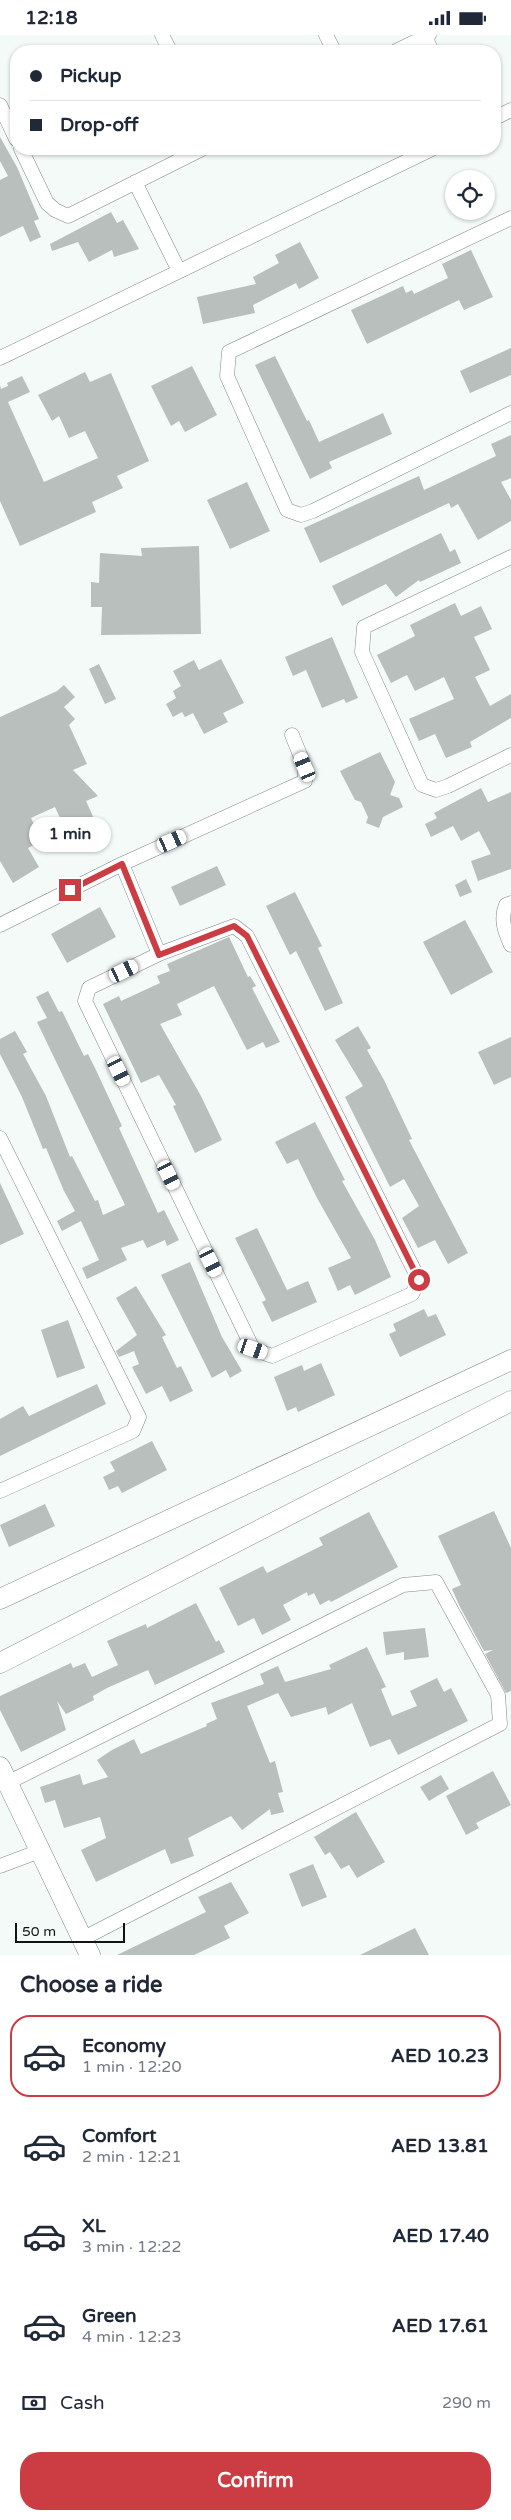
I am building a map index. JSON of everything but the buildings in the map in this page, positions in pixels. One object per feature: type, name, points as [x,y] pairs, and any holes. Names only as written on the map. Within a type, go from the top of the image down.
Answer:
[{"type":"street","points":[[408,45],[427,36]]},
{"type":"street","points":[[0,105],[10,126]]},
{"type":"street","points":[[24,155],[47,203],[55,210],[68,216],[190,155]]},
{"type":"street","points":[[0,358],[420,155]]},
{"type":"street","points":[[135,182],[179,271]]},
{"type":"street","points":[[511,218],[228,352],[226,366],[227,376],[287,510],[301,515],[313,511],[511,413]]},
{"type":"street","points":[[511,557],[364,627],[361,641],[362,651],[422,785],[436,790],[448,787],[511,755]]},
{"type":"street","points":[[0,925],[122,864],[305,781],[305,767],[292,735]]},
{"type":"street","points":[[122,864],[159,955]]},
{"type":"street","points":[[511,903],[506,905],[503,919],[504,930],[511,945]]},
{"type":"street","points":[[234,926],[247,936],[419,1280],[412,1294],[272,1356],[253,1349],[86,1001],[88,988],[159,955],[234,926]]},
{"type":"street","points":[[0,1138],[139,1417],[133,1431],[0,1491]]},
{"type":"street","points":[[0,1599],[511,1360]]},
{"type":"street","points":[[0,1663],[511,1401]]},
{"type":"street","points":[[436,1582],[498,1695],[500,1724],[86,1947],[40,1851],[4,1775],[403,1585],[436,1582]]},
{"type":"street","points":[[0,1866],[40,1851]]},
{"type":"route","points":[[70,890],[122,864],[159,955],[234,926],[247,936],[419,1280]]}]
